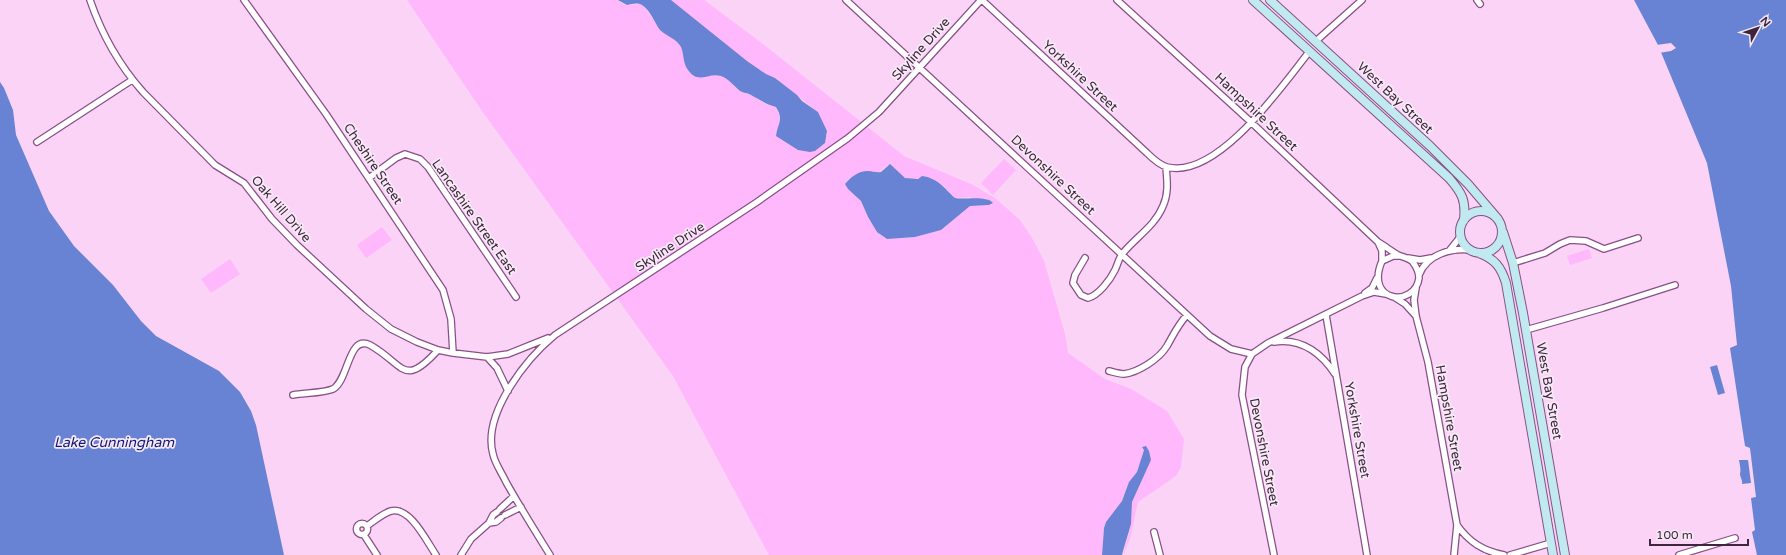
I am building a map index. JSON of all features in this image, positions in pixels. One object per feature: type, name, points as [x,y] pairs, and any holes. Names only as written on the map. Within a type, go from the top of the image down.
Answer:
[{"type":"main road","name":"West Bay Street","points":[[1253,0],[1449,178],[1463,196],[1465,202],[1464,220]]},
{"type":"main road","name":"West Bay Street","points":[[1270,0],[1430,146],[1468,184],[1498,219]]},
{"type":"main road","points":[[1481,210],[1489,212],[1498,219],[1503,232],[1500,242],[1494,249],[1475,252],[1465,245],[1461,236],[1460,230],[1464,220],[1473,212],[1481,210]]},
{"type":"main road","name":"West Bay Street","points":[[1503,232],[1513,263],[1526,330],[1565,555]]},
{"type":"main road","name":"West Bay Street","points":[[1475,252],[1492,258],[1497,264],[1506,283],[1553,555]]},
{"type":"street","name":"Oak Hill Drive","points":[[90,0],[112,51],[132,80],[215,165],[244,183],[272,219],[297,245],[366,309],[391,329],[416,342],[438,350],[487,357],[519,350],[555,335]]},
{"type":"street","name":"Cheshire Street","points":[[244,0],[326,114],[443,290],[451,319],[453,353]]},
{"type":"street","name":"Devonshire Street","points":[[846,0],[1187,315],[1221,344],[1230,349],[1252,354],[1245,367],[1242,395],[1273,555]]},
{"type":"street","name":"Skyline Drive","points":[[550,555],[514,496],[494,458],[491,438],[494,421],[508,391],[531,358],[555,335],[757,202],[836,147],[879,112],[982,0]]},
{"type":"street","name":"Yorkshire Street","points":[[982,0],[1147,153],[1166,167]]},
{"type":"street","name":"Hampshire Street","points":[[1117,0],[1252,123],[1378,242],[1400,256]]},
{"type":"street","points":[[1316,42],[1362,0]]},
{"type":"street","points":[[1085,258],[1075,275],[1073,284],[1081,294],[1088,298],[1096,294],[1111,277],[1121,254],[1153,223],[1163,206],[1168,183],[1166,167],[1182,168],[1192,166],[1227,145],[1252,123],[1309,52]]},
{"type":"street","points":[[37,142],[132,80]]},
{"type":"street","name":"Lancashire Street East","points":[[369,178],[396,158],[405,154],[420,159],[428,167],[516,297]]},
{"type":"street","points":[[1252,354],[1268,343],[1362,296],[1374,292],[1391,296],[1406,296],[1411,293],[1417,285],[1424,265],[1433,258],[1448,251],[1461,236]]},
{"type":"street","points":[[1513,263],[1545,253],[1570,240],[1586,241],[1604,249],[1638,238]]},
{"type":"street","points":[[1362,296],[1372,288],[1382,261],[1382,251],[1378,242]]},
{"type":"street","points":[[1448,251],[1475,252]]},
{"type":"street","points":[[1382,261],[1393,256],[1420,260],[1433,258]]},
{"type":"street","points":[[1406,257],[1416,266],[1419,276]]},
{"type":"street","points":[[1377,276],[1380,286],[1391,296],[1405,304],[1416,316]]},
{"type":"street","points":[[1526,330],[1603,308],[1675,284]]},
{"type":"street","name":"Hampshire Street","points":[[1417,285],[1414,292],[1416,316],[1428,362],[1457,525],[1454,555]]},
{"type":"street","points":[[1109,371],[1123,374],[1136,370],[1149,362],[1160,354],[1178,325],[1187,315]]},
{"type":"street","name":"Yorkshire Street","points":[[1326,315],[1366,552],[1370,555]]},
{"type":"street","points":[[1268,343],[1286,340],[1309,348],[1328,364],[1337,377]]},
{"type":"street","points":[[293,395],[327,390],[335,387],[342,378],[354,349],[359,344],[366,343],[370,345],[404,369],[411,371],[415,371],[424,365],[438,350]]},
{"type":"street","points":[[487,357],[497,368],[508,391]]},
{"type":"street","points":[[461,555],[471,539],[489,523],[492,515],[514,496]]},
{"type":"street","points":[[489,523],[496,522],[503,516],[521,507]]},
{"type":"street","points":[[367,526],[389,511],[396,510],[402,512],[413,521],[436,555]]},
{"type":"street","points":[[367,526],[362,524],[357,527],[357,533],[364,535],[377,555]]},
{"type":"street","name":"Hampshire Street","points":[[1457,525],[1471,542],[1486,550],[1504,555]]},
{"type":"street","points":[[364,535],[367,532],[367,526]]},
{"type":"street","points":[[1154,532],[1160,555]]},
{"type":"street","points":[[1679,555],[1735,538]]},
{"type":"street","points":[[1510,555],[1551,543]]},
{"type":"shaded area","points":[[407,0],[618,0],[625,5],[641,4],[660,29],[679,43],[684,53],[687,69],[704,78],[713,74],[721,76],[729,80],[741,92],[751,95],[765,104],[776,107],[780,119],[777,131],[827,136],[827,131],[818,112],[775,78],[766,74],[747,61],[671,0],[704,0],[763,44],[904,156],[971,184],[995,198],[1020,220],[1032,238],[1044,261],[1065,334],[1068,353],[1105,379],[1131,389],[1167,411],[1184,439],[1181,467],[1176,476],[1138,502],[1130,539],[1123,555],[1131,524],[1132,502],[1151,460],[1142,447],[1144,450],[1137,472],[1122,501],[1106,522],[1104,528],[1102,555],[769,555],[673,376],[480,108]],"holes":[[[887,165],[905,178],[931,178],[942,185],[955,198],[971,197],[977,200],[986,198],[992,205],[970,206],[941,230],[915,237],[895,238],[877,232],[861,201],[854,194],[847,181],[859,173],[879,172]]]},
{"type":"shaded area","points":[[1004,159],[1016,170],[993,195],[981,183]]},
{"type":"shaded area","points":[[382,227],[392,240],[366,258],[357,245]]},
{"type":"shaded area","points":[[1589,249],[1592,258],[1570,265],[1567,256]]},
{"type":"shaded area","points":[[230,259],[240,274],[211,293],[201,279]]},
{"type":"water","points":[[618,0],[671,0],[747,61],[766,74],[775,78],[797,95],[802,101],[818,112],[827,131],[825,143],[815,151],[810,152],[798,150],[776,136],[780,115],[776,107],[750,94],[740,91],[724,77],[712,75],[696,77],[686,68],[679,44],[660,30],[645,7],[638,4],[627,5]]},
{"type":"water","points":[[1634,0],[1786,0],[1786,555],[1757,555],[1752,532],[1755,530],[1751,498],[1756,497],[1750,448],[1745,446],[1730,348],[1737,345],[1731,286],[1707,163],[1658,45]]},
{"type":"water","name":"Lake Cunningham","points":[[0,82],[13,110],[16,135],[49,211],[74,246],[113,285],[141,321],[156,336],[219,371],[240,392],[251,411],[256,425],[284,555],[0,555]]},
{"type":"water","points":[[890,164],[905,178],[918,179],[922,176],[937,181],[955,198],[981,198],[993,203],[989,205],[970,206],[941,230],[915,237],[887,239],[877,232],[861,201],[848,189],[845,184],[858,173],[864,171],[881,172]]},
{"type":"water","points":[[1717,365],[1725,393],[1718,395],[1710,367]]},
{"type":"water","points":[[1146,446],[1151,460],[1132,502],[1131,524],[1122,555],[1102,555],[1104,528],[1106,522],[1122,501],[1129,482],[1137,472],[1144,450],[1142,447]]},
{"type":"water","points":[[1739,460],[1748,460],[1751,483],[1742,484]]},
{"type":"pier","points":[[1671,43],[1676,48],[1671,51],[1659,53],[1656,45]]}]
